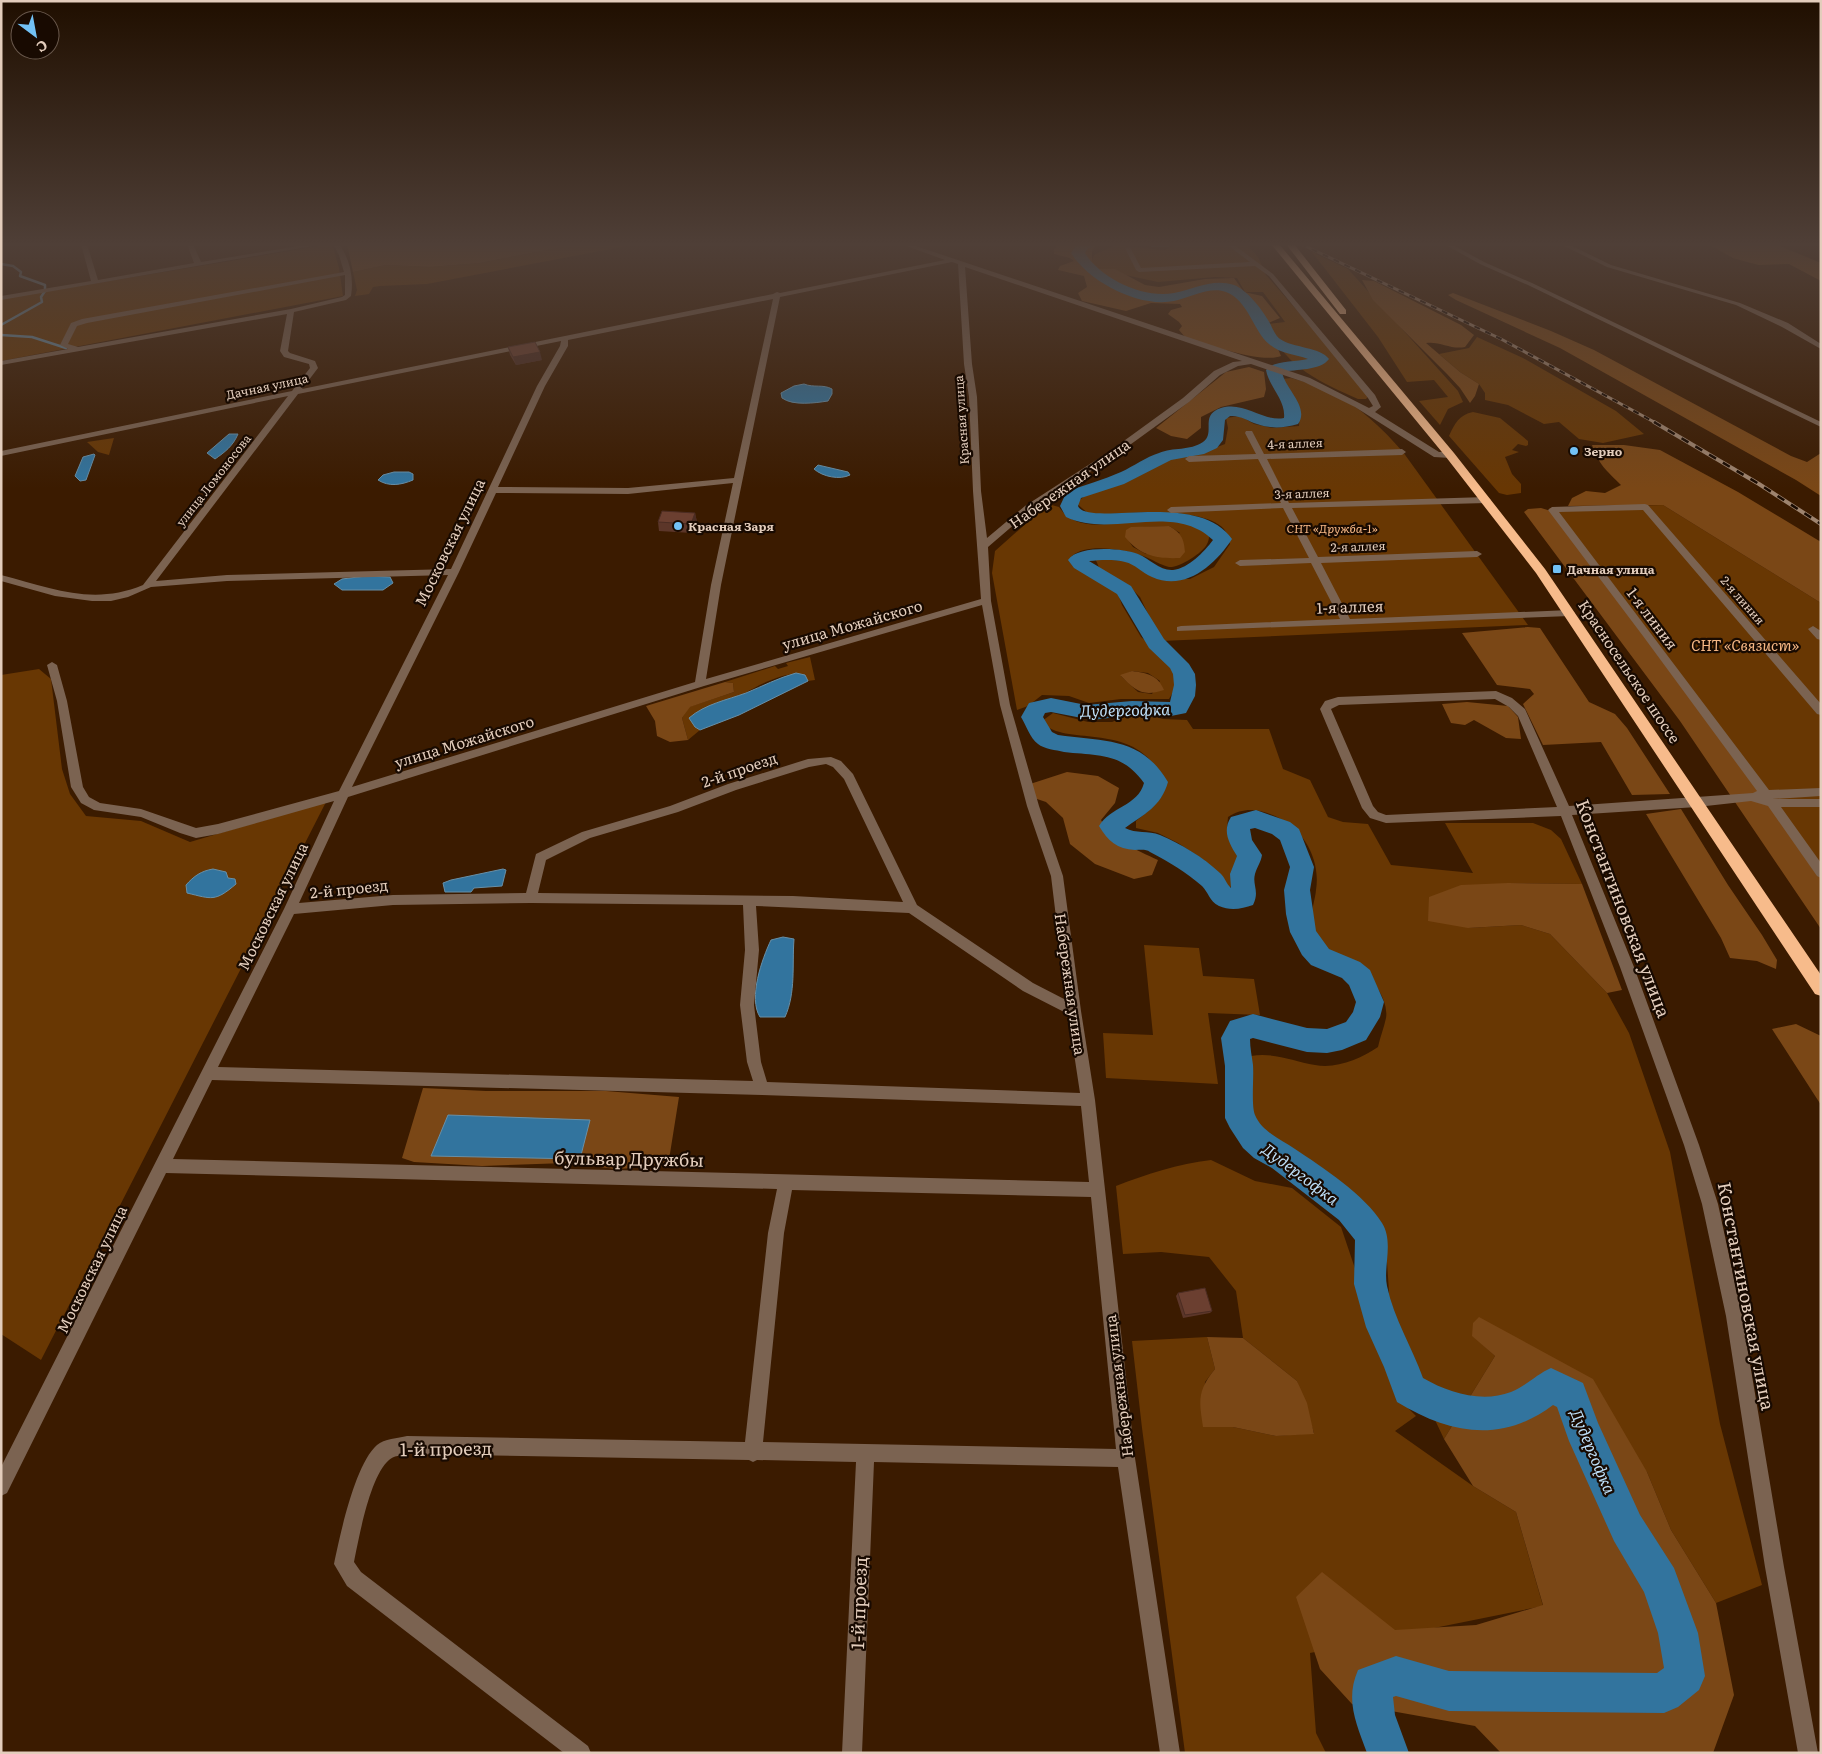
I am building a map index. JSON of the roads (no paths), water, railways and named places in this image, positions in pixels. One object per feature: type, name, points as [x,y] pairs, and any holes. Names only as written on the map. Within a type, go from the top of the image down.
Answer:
[{"type":"highway","name":"Красносельское шоссе","points":[[1342,326],[1487,500],[1541,571],[1821,989]]},
{"type":"highway","name":"Красносельское шоссе","points":[[1353,326],[1375,354],[1391,386]]},
{"type":"street","points":[[74,326],[64,345],[77,349]]},
{"type":"street","points":[[1,363],[207,326]]},
{"type":"street","name":"улица Ломоносова","points":[[149,584],[298,392],[314,366],[287,355],[284,351],[288,326]]},
{"type":"street","name":"Дачная улица","points":[[1,454],[624,326]]},
{"type":"street","points":[[700,684],[716,585],[770,326]]},
{"type":"street","name":"Красная улица","points":[[964,326],[972,397],[977,491],[984,546]]},
{"type":"street","name":"Дачная улица","points":[[1146,326],[1332,390],[1370,411],[1437,455],[1450,455]]},
{"type":"street","points":[[1313,326],[1372,397],[1377,406],[1370,411]]},
{"type":"street","points":[[1617,326],[1819,423]]},
{"type":"street","points":[[1786,326],[1821,347]]},
{"type":"street","name":"Московская улица","points":[[1,1487],[290,910],[343,794],[454,572],[541,386],[564,346],[565,338]]},
{"type":"street","name":"Набережная улица","points":[[1170,1753],[1126,1458],[1096,1190],[1088,1100],[1074,1011],[1057,876],[1033,806],[1005,705],[986,600],[984,546],[1028,508],[1113,453],[1186,400],[1217,373],[1236,364],[1251,362]]},
{"type":"street","points":[[1249,433],[1347,623]]},
{"type":"street","name":"4-я аллея","points":[[1189,459],[1402,452]]},
{"type":"street","points":[[493,490],[628,491],[738,480]]},
{"type":"street","name":"3-я аллея","points":[[1171,510],[1435,500],[1487,500]]},
{"type":"street","name":"1-я линия","points":[[1646,508],[1552,510],[1768,798]]},
{"type":"street","name":"2-я линия","points":[[1646,508],[1821,711]]},
{"type":"street","name":"2-я аллея","points":[[1240,563],[1477,554]]},
{"type":"street","points":[[1,578],[61,595],[96,598],[134,594],[149,584],[227,578],[454,572]]},
{"type":"street","name":"улица Можайского","points":[[52,665],[62,701],[77,787],[85,800],[98,807],[141,813],[196,833],[218,829],[343,794],[700,684],[986,600]]},
{"type":"street","name":"1-я аллея","points":[[1181,629],[1570,613]]},
{"type":"street","points":[[1813,629],[1821,638]]},
{"type":"street","name":"Константиновская улица","points":[[1566,811],[1386,819],[1374,815],[1368,808],[1325,709],[1329,704],[1348,700],[1496,696],[1512,702],[1525,715],[1528,729],[1566,811],[1695,1150],[1723,1259],[1744,1371],[1765,1510],[1808,1753]]},
{"type":"street","name":"2-й проезд","points":[[531,898],[540,857],[586,835],[674,809],[732,787],[808,763],[827,760],[836,764],[849,777],[912,908],[1028,988],[1074,1011]]},
{"type":"street","points":[[1768,798],[1821,792]]},
{"type":"street","points":[[1566,811],[1697,803],[1752,797],[1821,804]]},
{"type":"street","points":[[1768,798],[1821,873]]},
{"type":"street","name":"2-й проезд","points":[[290,910],[393,900],[531,898],[749,900],[912,908]]},
{"type":"street","points":[[749,900],[752,950],[747,1005],[754,1062],[762,1088]]},
{"type":"street","points":[[208,1073],[762,1088],[1088,1100]]},
{"type":"street","name":"бульвар Дружбы","points":[[161,1166],[1096,1190]]},
{"type":"street","points":[[753,1453],[776,1233],[786,1182]]},
{"type":"street","name":"1-й проезд","points":[[581,1753],[354,1579],[344,1564],[368,1473],[384,1451],[407,1446],[1126,1458]]},
{"type":"street","name":"1-й проезд","points":[[852,1753],[865,1454]]},
{"type":"water","points":[[804,384],[832,389],[832,394],[828,401],[811,403],[792,402],[782,398],[781,393],[794,386]]},
{"type":"water","points":[[229,434],[238,434],[234,442],[225,451],[215,459],[207,453]]},
{"type":"water","points":[[94,454],[86,480],[80,481],[75,476],[83,457]]},
{"type":"water","points":[[818,465],[848,472],[850,475],[846,477],[827,476],[814,469]]},
{"type":"water","points":[[394,472],[409,472],[413,474],[413,480],[404,483],[386,484],[378,480],[383,475]]},
{"type":"water","points":[[366,576],[390,577],[393,583],[383,590],[342,590],[334,584],[342,579]]},
{"type":"water","points":[[796,673],[805,675],[808,681],[739,715],[700,730],[695,727],[689,718],[709,706]]},
{"type":"water","points":[[213,869],[226,872],[228,878],[235,879],[236,884],[223,894],[213,898],[187,893],[186,885],[192,879],[201,873]]},
{"type":"water","points":[[503,869],[506,870],[502,886],[474,888],[471,892],[445,892],[443,883]]},
{"type":"water","points":[[783,937],[794,939],[791,998],[785,1017],[760,1017],[755,1000],[760,968],[771,940]]},
{"type":"water","points":[[448,1115],[590,1120],[580,1159],[431,1156]]},
{"type":"waterway","name":"Дудергофка","points":[[1264,326],[1270,337],[1280,345],[1321,359],[1315,362],[1274,370],[1275,377],[1292,408],[1292,421],[1272,423],[1242,412],[1226,412],[1218,417],[1215,440],[1206,447],[1198,451],[1165,456],[1118,480],[1073,495],[1069,506],[1072,513],[1093,519],[1152,516],[1178,518],[1206,526],[1223,539],[1206,560],[1198,566],[1190,571],[1172,576],[1159,574],[1138,561],[1125,556],[1090,555],[1077,560],[1124,590],[1156,643],[1179,664],[1184,674],[1185,685],[1184,696],[1178,708],[1126,708],[1086,712],[1051,705],[1037,708],[1032,717],[1044,737],[1051,741],[1117,750],[1137,760],[1156,782],[1154,791],[1150,798],[1139,808],[1111,826],[1116,834],[1127,840],[1151,841],[1191,863],[1213,881],[1220,894],[1229,899],[1244,898],[1242,874],[1248,864],[1250,855],[1239,836],[1239,823],[1256,819],[1281,828],[1290,835],[1302,867],[1297,890],[1303,932],[1311,947],[1320,957],[1351,970],[1360,978],[1370,1002],[1366,1017],[1356,1031],[1342,1038],[1327,1041],[1307,1040],[1253,1026],[1240,1030],[1235,1038],[1239,1066],[1240,1118],[1254,1138],[1265,1148],[1283,1158],[1350,1209],[1371,1234],[1372,1264],[1370,1284],[1383,1327],[1400,1362],[1409,1390],[1436,1404],[1466,1413],[1481,1414],[1496,1413],[1526,1403],[1551,1385],[1571,1395],[1582,1428],[1627,1528],[1660,1582],[1678,1633],[1685,1676],[1664,1693],[1449,1691],[1396,1676],[1372,1684],[1374,1715],[1388,1753]]},
{"type":"waterway","points":[[1,335],[32,337],[66,348]]},
{"type":"railway","points":[[1473,326],[1656,423]]},
{"type":"railway","points":[[1654,422],[1759,484],[1821,524]]},
{"type":"place","name":"Зерно","points":[[1574,451]]},
{"type":"place","name":"Красная Заря","points":[[678,526]]},
{"type":"place","name":"Дачная улица","points":[[1557,569]]},
{"type":"park label","name":"СНТ «Дружба-1»","points":[[1332,528]]},
{"type":"park label","name":"СНТ «Связист»","points":[[1745,644]]}]
